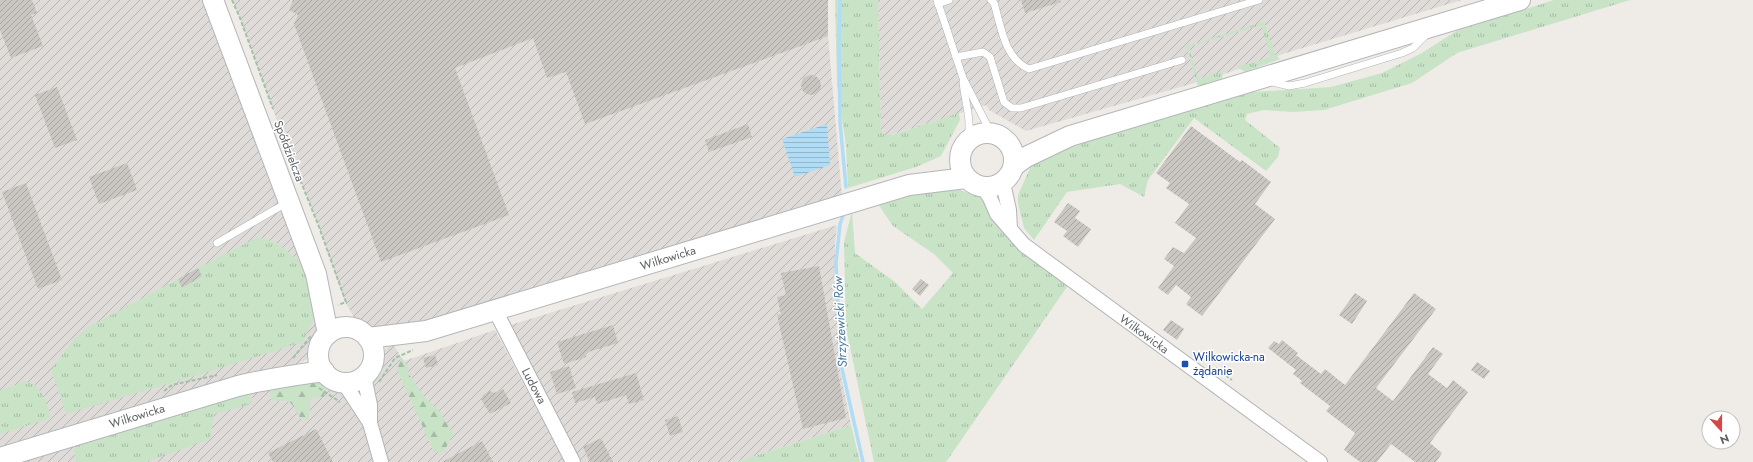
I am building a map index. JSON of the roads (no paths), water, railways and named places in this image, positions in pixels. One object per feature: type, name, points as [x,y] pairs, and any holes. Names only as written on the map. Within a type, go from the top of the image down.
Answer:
[{"type":"main road","name":"Spółdzielcza","points":[[214,0],[316,274],[328,334]]},
{"type":"main road","points":[[1070,136],[1020,143],[999,137],[978,134],[964,150],[961,169],[966,178],[973,184],[983,188],[997,186],[1003,183],[1010,176],[1015,165],[1026,157],[1070,136],[1208,93],[1520,0]]},
{"type":"main road","points":[[999,137],[1014,154],[1015,165]]},
{"type":"main road","name":"Wilkowicka","points":[[909,185],[964,150]]},
{"type":"main road","name":"Wilkowicka","points":[[374,357],[495,310],[909,185],[966,178]]},
{"type":"main road","name":"Spółdzielcza","points":[[316,274],[347,328]]},
{"type":"main road","points":[[347,328],[358,330],[368,338],[373,349],[374,357],[370,382],[355,381],[344,383],[332,379],[321,363],[322,341],[328,334],[338,329],[347,328]]},
{"type":"main road","name":"Wilkowicka","points":[[368,338],[422,339]]},
{"type":"main road","name":"Wilkowicka","points":[[9,458],[238,386],[321,363]]},
{"type":"street","points":[[1003,183],[1009,210],[1010,229]]},
{"type":"street","name":"Wilkowicka","points":[[983,188],[998,214],[1024,245],[1320,462]]},
{"type":"street","name":"Ludowa","points":[[495,310],[573,462]]},
{"type":"street","points":[[370,382],[370,423],[381,462]]},
{"type":"street","points":[[344,383],[370,423]]},
{"type":"lane","points":[[949,0],[937,2],[963,78],[970,128],[964,150]]},
{"type":"lane","points":[[992,0],[1009,51],[1020,65],[1029,69],[1259,0]]},
{"type":"lane","points":[[956,57],[984,52],[990,57],[1004,102],[1012,108],[1021,108],[1182,60]]},
{"type":"lane","points":[[963,78],[999,137]]},
{"type":"lane","points":[[218,243],[289,202]]},
{"type":"water","points":[[827,124],[830,165],[795,177],[782,139]]},
{"type":"waterway","name":"Strzyżewicki Rów","points":[[840,0],[840,122],[846,187]]},
{"type":"waterway","name":"Strzyżewicki Rów","points":[[844,213],[840,224],[836,263],[841,364],[863,462]]},
{"type":"place","name":"Wilkowicka-na żądanie","points":[[1185,364]]}]
